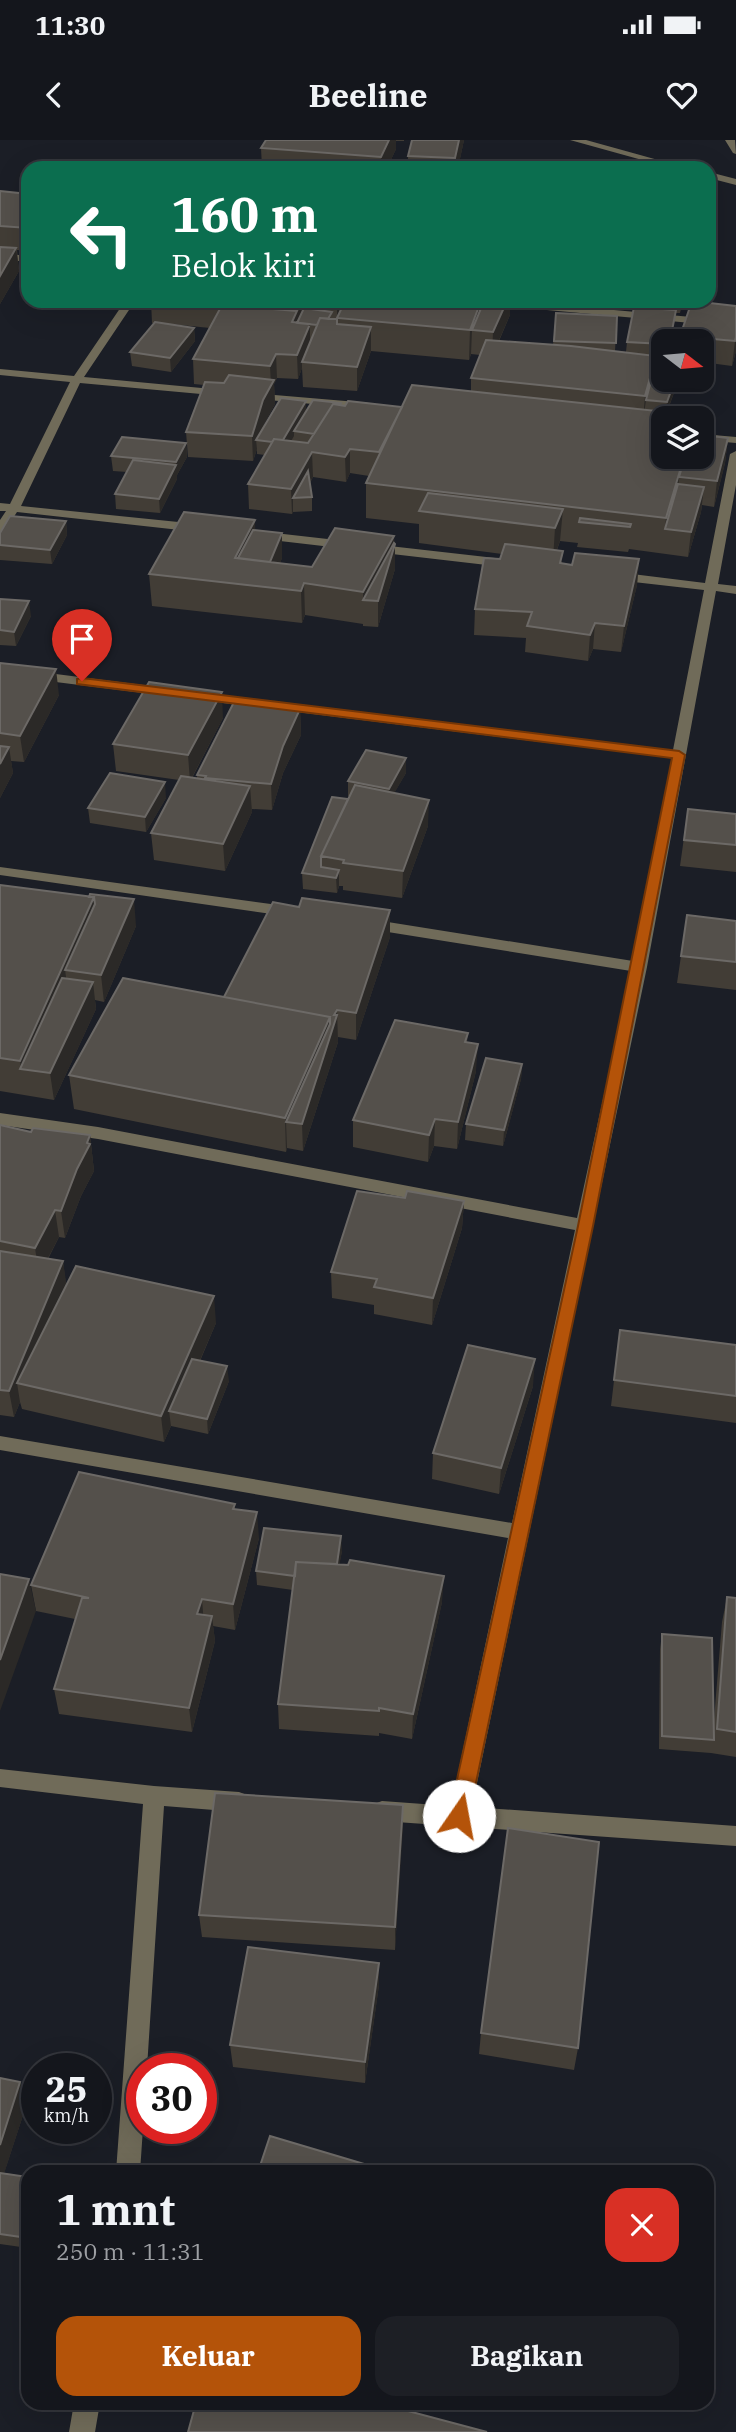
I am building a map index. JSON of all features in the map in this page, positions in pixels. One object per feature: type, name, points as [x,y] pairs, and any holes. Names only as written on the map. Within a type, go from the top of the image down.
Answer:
[{"type":"street","points":[[575,140],[655,161]]},
{"type":"street","points":[[730,140],[736,151]]},
{"type":"street","points":[[716,177],[736,182]]},
{"type":"street","points":[[0,256],[21,258]]},
{"type":"street","points":[[0,529],[14,508],[76,380],[125,308]]},
{"type":"street","points":[[557,308],[736,324]]},
{"type":"street","points":[[0,372],[376,407]]},
{"type":"street","points":[[714,438],[736,440]]},
{"type":"street","points":[[459,1816],[639,967],[736,454]]},
{"type":"street","points":[[0,506],[213,529]]},
{"type":"street","points":[[240,533],[516,565]]},
{"type":"street","points":[[599,575],[736,590]]},
{"type":"street","points":[[0,671],[679,755]]},
{"type":"street","points":[[0,871],[308,915]]},
{"type":"street","points":[[349,921],[639,967]]},
{"type":"street","points":[[0,1119],[112,1136],[586,1226]]},
{"type":"street","points":[[0,1443],[521,1532]]},
{"type":"street","points":[[0,1778],[154,1796],[251,1802]]},
{"type":"street","points":[[128,2165],[154,1796]]},
{"type":"street","points":[[362,1810],[736,1836]]},
{"type":"street","points":[[82,2432],[86,2410]]},
{"type":"building","points":[[266,140],[389,140],[381,157],[261,148]]},
{"type":"building","points":[[412,140],[459,140],[455,158],[408,156]]},
{"type":"building","points":[[0,191],[21,193],[21,228],[0,226]]},
{"type":"building","points":[[0,247],[16,248],[0,276]]},
{"type":"building","points":[[716,304],[736,306],[735,341],[714,339],[714,329],[682,329],[690,308],[716,308]]},
{"type":"building","points":[[220,308],[297,311],[292,322],[310,324],[297,355],[276,354],[270,366],[193,359]]},
{"type":"building","points":[[304,308],[332,312],[328,319],[320,318],[317,325],[297,323]]},
{"type":"building","points":[[342,308],[478,308],[470,330],[337,318]]},
{"type":"building","points":[[481,308],[504,308],[493,332],[472,330]]},
{"type":"building","points":[[634,308],[676,310],[672,329],[651,329],[651,343],[627,342]]},
{"type":"building","points":[[556,313],[617,316],[616,343],[554,341]]},
{"type":"building","points":[[320,318],[337,319],[337,324],[371,327],[357,367],[302,362]]},
{"type":"building","points":[[155,322],[194,328],[170,358],[130,352]]},
{"type":"building","points":[[486,340],[651,355],[651,374],[645,396],[471,378]]},
{"type":"building","points":[[229,375],[274,380],[263,400],[252,436],[186,432],[205,382],[224,383]]},
{"type":"building","points":[[651,381],[651,392],[671,392],[667,402],[646,400]]},
{"type":"building","points":[[412,385],[651,410],[651,469],[680,469],[666,518],[366,483]]},
{"type":"building","points":[[281,398],[306,401],[283,440],[256,440]]},
{"type":"building","points":[[313,400],[341,403],[333,404],[314,434],[294,431]]},
{"type":"building","points":[[348,401],[402,407],[379,452],[350,449],[345,457],[312,452],[291,489],[248,484],[274,439],[308,443],[333,404],[345,406]]},
{"type":"building","points":[[714,436],[728,438],[717,481],[679,477],[681,469],[714,469]]},
{"type":"building","points":[[122,437],[186,443],[176,462],[111,456]]},
{"type":"building","points":[[133,460],[176,465],[159,499],[115,494]]},
{"type":"building","points":[[308,471],[312,497],[293,498]]},
{"type":"building","points":[[678,484],[704,487],[691,532],[665,529]]},
{"type":"building","points":[[428,493],[563,509],[555,528],[419,511]]},
{"type":"building","points":[[184,512],[255,520],[235,558],[312,567],[335,528],[394,536],[363,592],[304,583],[301,591],[149,574]]},
{"type":"building","points":[[10,516],[66,521],[50,550],[0,545],[0,533]]},
{"type":"building","points":[[580,518],[631,524],[630,527],[579,522]]},
{"type":"building","points":[[253,530],[282,533],[270,562],[238,558]]},
{"type":"building","points":[[394,543],[378,601],[363,600]]},
{"type":"building","points":[[505,544],[563,551],[560,563],[572,565],[575,553],[639,559],[624,626],[595,623],[590,635],[527,626],[532,612],[475,609],[484,558],[500,559]]},
{"type":"building","points":[[0,599],[29,601],[14,632],[0,630]]},
{"type":"building","points":[[0,663],[56,669],[20,736],[0,733]]},
{"type":"building","points":[[149,682],[222,692],[188,755],[113,744]]},
{"type":"building","points":[[235,700],[300,709],[283,746],[271,784],[197,775]]},
{"type":"building","points":[[0,746],[9,747],[0,764]]},
{"type":"building","points":[[366,750],[406,758],[389,789],[348,781]]},
{"type":"building","points":[[110,773],[165,782],[145,817],[88,808]]},
{"type":"building","points":[[181,776],[250,786],[223,844],[151,833]]},
{"type":"building","points":[[355,785],[429,800],[403,871],[343,863],[344,860],[321,856]]},
{"type":"building","points":[[332,797],[348,799],[321,856],[321,867],[339,870],[336,878],[302,873]]},
{"type":"building","points":[[688,809],[736,814],[736,845],[684,840]]},
{"type":"building","points":[[0,885],[94,897],[20,1061],[0,1058]]},
{"type":"building","points":[[90,894],[134,899],[101,975],[65,970],[95,904],[94,897],[89,897]]},
{"type":"building","points":[[302,898],[390,910],[356,1013],[337,1010],[334,1015],[337,1015],[302,1124],[286,1122],[330,1024],[330,1017],[224,997],[273,902],[299,907]]},
{"type":"building","points":[[687,915],[736,921],[736,962],[681,956]]},
{"type":"building","points":[[62,978],[93,982],[50,1073],[20,1069]]},
{"type":"building","points":[[123,978],[330,1017],[285,1118],[69,1075]]},
{"type":"building","points":[[395,1020],[468,1033],[465,1042],[478,1044],[458,1122],[435,1119],[429,1135],[353,1120]]},
{"type":"building","points":[[486,1058],[522,1064],[504,1130],[466,1124]]},
{"type":"building","points":[[0,1125],[31,1132],[33,1128],[90,1135],[87,1143],[90,1144],[61,1211],[55,1210],[35,1248],[0,1241]]},
{"type":"building","points":[[357,1191],[405,1198],[407,1191],[464,1201],[433,1298],[374,1287],[377,1279],[331,1272]]},
{"type":"building","points":[[0,1251],[63,1261],[9,1391],[0,1390]]},
{"type":"building","points":[[76,1266],[214,1296],[161,1416],[17,1383]]},
{"type":"building","points":[[620,1330],[736,1345],[736,1396],[614,1380]]},
{"type":"building","points":[[468,1345],[535,1359],[501,1468],[433,1453]]},
{"type":"building","points":[[192,1359],[227,1366],[207,1419],[169,1411]]},
{"type":"building","points":[[79,1472],[235,1504],[233,1509],[257,1512],[233,1604],[202,1599],[197,1614],[212,1616],[189,1708],[54,1689],[82,1598],[89,1598],[31,1585]]},
{"type":"building","points":[[264,1528],[341,1536],[337,1564],[296,1562],[295,1576],[256,1571]]},
{"type":"building","points":[[350,1560],[444,1576],[413,1714],[379,1708],[379,1711],[278,1704],[296,1562],[348,1565]]},
{"type":"building","points":[[0,1574],[29,1579],[0,1660]]},
{"type":"building","points":[[727,1597],[736,1598],[736,1732],[717,1729]]},
{"type":"building","points":[[662,1634],[712,1638],[714,1740],[662,1736]]},
{"type":"building","points":[[215,1793],[403,1805],[395,1927],[199,1915]]},
{"type":"building","points":[[508,1828],[599,1842],[578,2048],[481,2033]]},
{"type":"building","points":[[248,1947],[379,1963],[365,2062],[230,2045]]},
{"type":"building","points":[[0,2078],[20,2082],[0,2145]]},
{"type":"building","points":[[270,2136],[367,2165],[260,2165]]},
{"type":"building","points":[[0,2173],[21,2176],[21,2237],[0,2234]]},
{"type":"building","points":[[194,2410],[404,2410],[487,2432],[188,2432]]},
{"type":"route","points":[[82,681],[679,755],[586,1226],[459,1816]]}]
